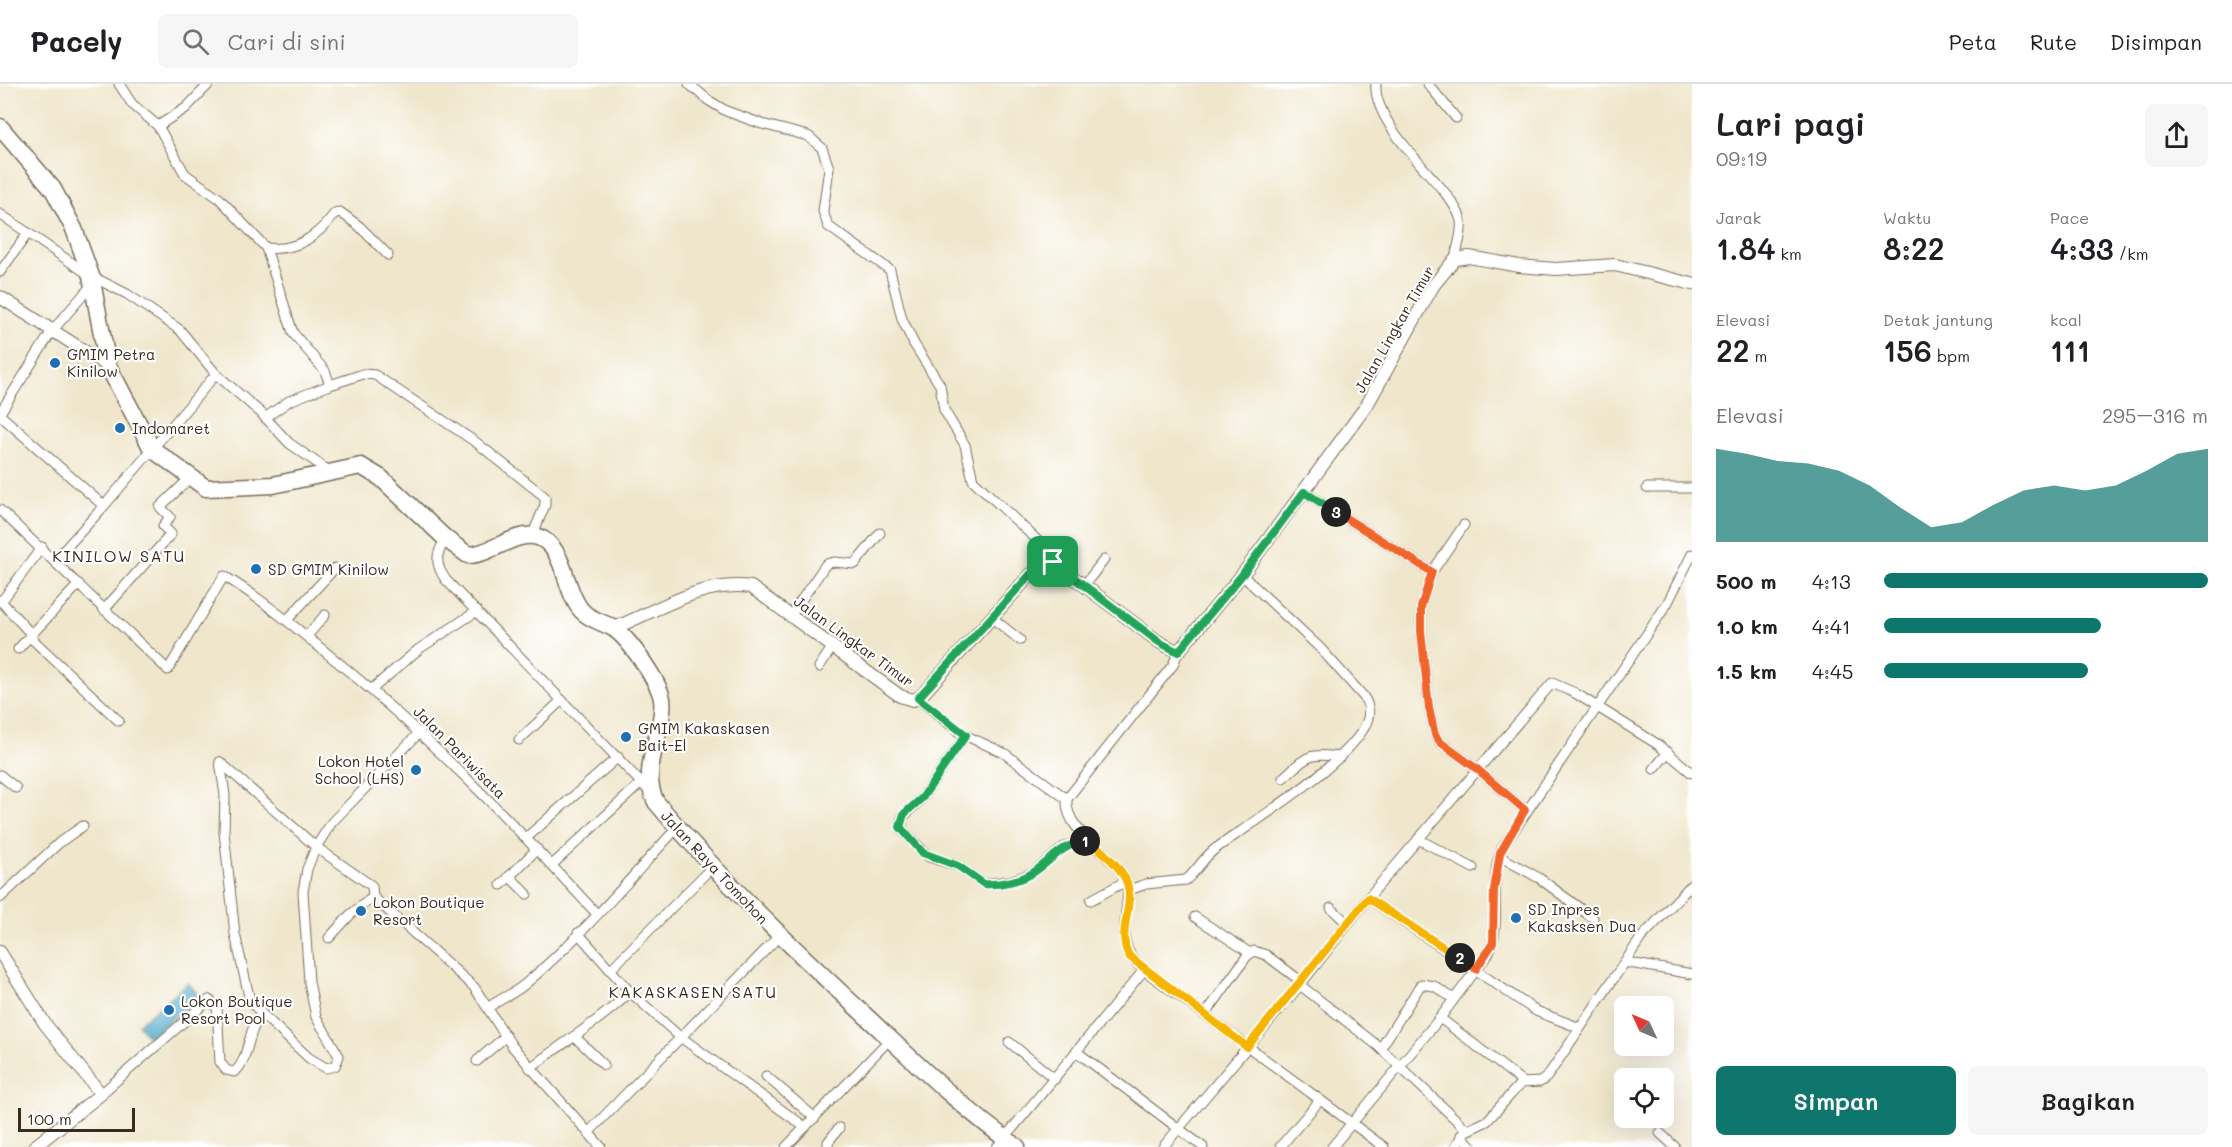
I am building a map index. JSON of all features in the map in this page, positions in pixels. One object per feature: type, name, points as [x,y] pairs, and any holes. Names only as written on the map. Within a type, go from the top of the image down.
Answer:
[{"type":"highway","points":[[0,127],[53,189],[74,230],[91,281],[108,366],[152,449],[206,488],[273,485],[352,466],[370,469],[446,539],[468,555],[532,536],[541,538],[552,548],[581,610],[621,626],[628,642],[660,692],[662,708],[646,788]]},
{"type":"highway","name":"Jalan Raya Tomohon","points":[[646,788],[677,828],[712,867],[779,936],[1006,1144]]},
{"type":"main road","name":"Jalan Lingkar Timur","points":[[1178,652],[1242,575],[1379,388],[1433,286],[1455,259],[1469,257],[1519,266],[1556,269],[1615,265],[1692,284]]},
{"type":"main road","points":[[0,297],[108,366]]},
{"type":"main road","points":[[1053,562],[1159,642],[1178,652]]},
{"type":"main road","name":"Jalan Lingkar Timur","points":[[621,626],[682,597],[722,586],[751,587],[900,696],[913,700],[918,698],[1030,575],[1053,562]]},
{"type":"main road","points":[[0,952],[45,1024],[101,1094],[34,1147]]},
{"type":"street","points":[[119,84],[132,104],[158,126],[185,174],[220,199],[266,248],[293,333],[326,371],[330,385]]},
{"type":"street","points":[[158,126],[186,108],[208,84]]},
{"type":"street","points":[[689,84],[726,111],[762,124],[808,136],[822,148],[829,168],[823,211],[828,226],[890,270],[902,319],[914,344],[940,385],[944,410],[965,445],[973,480],[1006,514],[1037,540],[1053,562]]},
{"type":"street","points":[[1376,84],[1376,96],[1384,117],[1449,198],[1459,216],[1461,229],[1455,259]]},
{"type":"street","points":[[1428,84],[1456,118]]},
{"type":"street","points":[[266,248],[286,248],[307,241],[322,230],[335,213],[340,212],[359,226],[388,255]]},
{"type":"street","points":[[0,214],[52,247],[91,281],[127,294],[180,330],[216,374],[266,418],[288,443],[330,472]]},
{"type":"street","points":[[0,272],[28,233]]},
{"type":"street","points":[[91,281],[52,331],[0,414],[104,506]]},
{"type":"street","points":[[55,560],[216,374]]},
{"type":"street","points":[[266,418],[289,401],[363,374],[375,375],[477,443],[545,497],[545,505],[532,536]]},
{"type":"street","points":[[0,510],[42,547],[105,610],[171,534],[163,526],[170,517],[160,507],[190,478]]},
{"type":"street","points":[[1647,488],[1692,489]]},
{"type":"street","points":[[1304,492],[1432,572]]},
{"type":"street","points":[[1464,525],[1432,572],[1421,607],[1431,721],[1440,742],[1477,769],[1525,810]]},
{"type":"street","points":[[791,615],[826,564],[834,562],[855,564],[880,533]]},
{"type":"street","points":[[446,539],[438,551],[439,570],[646,788],[552,865]]},
{"type":"street","points":[[42,547],[1,601],[30,635],[119,721]]},
{"type":"street","points":[[1332,1147],[1440,1017],[1493,943],[1494,890],[1499,856],[1525,810],[1598,708],[1667,604],[1692,554]]},
{"type":"street","points":[[1085,584],[1104,560]]},
{"type":"street","points":[[287,620],[335,568]]},
{"type":"street","points":[[1091,900],[1127,885],[1186,880],[1214,849],[1340,757],[1359,737],[1365,726],[1368,704],[1320,648],[1242,575]]},
{"type":"street","name":"Jalan Pariwisata","points":[[105,610],[168,670],[224,576],[287,620],[372,689],[420,732],[537,849],[596,913]]},
{"type":"street","points":[[18,649],[79,584]]},
{"type":"street","points":[[372,689],[419,649],[477,611]]},
{"type":"street","points":[[307,636],[325,615]]},
{"type":"street","points":[[991,617],[1020,640]]},
{"type":"street","points":[[819,667],[833,646]]},
{"type":"street","points":[[1178,652],[1173,665],[1067,798],[1067,804],[1076,824],[1119,869],[1127,885],[1124,934],[1126,950],[1144,970],[1384,1147]]},
{"type":"street","points":[[1163,1147],[1301,984],[1368,898],[1552,683],[1557,683],[1668,752],[1692,773]]},
{"type":"street","points":[[918,698],[966,735],[1004,753],[1067,798]]},
{"type":"street","points":[[519,740],[562,700]]},
{"type":"street","points":[[420,732],[332,822],[316,846],[307,869],[303,892],[309,982],[316,1017],[336,1050],[338,1061],[331,1068],[321,1066],[290,1041],[250,1001],[235,934],[224,832],[225,795],[220,762],[316,846],[372,886],[373,897],[474,987],[530,1068],[601,1147]]},
{"type":"street","points":[[966,735],[922,798],[902,818],[902,830],[923,853],[958,866],[978,882],[993,885],[1033,873],[1064,847],[1090,840]]},
{"type":"street","points":[[1654,769],[1668,752]]},
{"type":"street","points":[[1283,778],[1307,756],[1322,754],[1340,757]]},
{"type":"street","points":[[526,838],[618,757]]},
{"type":"street","points":[[0,775],[16,788]]},
{"type":"street","points":[[0,898],[60,842],[83,826]]},
{"type":"street","points":[[489,1008],[505,994],[524,985],[578,933],[677,828]]},
{"type":"street","points":[[1418,839],[1473,868]]},
{"type":"street","points":[[501,885],[537,849]]},
{"type":"street","points":[[1499,856],[1539,878],[1593,918]]},
{"type":"street","points":[[610,970],[712,867]]},
{"type":"street","points":[[509,876],[527,894]]},
{"type":"street","points":[[1455,1147],[1464,1132],[1487,1120],[1523,1082],[1544,1080],[1641,938],[1692,885]]},
{"type":"street","points":[[329,938],[351,914],[373,897]]},
{"type":"street","points":[[1368,898],[1536,1011],[1580,1028]]},
{"type":"street","points":[[1331,908],[1348,924]]},
{"type":"street","points":[[1195,917],[1251,953]]},
{"type":"street","points":[[578,933],[630,992],[679,1036],[805,1127]]},
{"type":"street","points":[[588,1133],[679,1036],[779,936]]},
{"type":"street","points":[[1205,1015],[1251,953],[1256,950],[1266,955],[1381,1048],[1464,1132],[1472,1147]]},
{"type":"street","points":[[1624,962],[1692,974]]},
{"type":"street","points":[[1006,1144],[1055,1079],[1144,970]]},
{"type":"street","points":[[1381,1048],[1421,984],[1434,986],[1454,999]]},
{"type":"street","points":[[530,1068],[603,1018],[630,992]]},
{"type":"street","points":[[101,1094],[209,1000],[217,1006],[220,1062],[226,1070],[237,1071],[253,1028],[262,1014]]},
{"type":"street","points":[[1440,1017],[1523,1082]]},
{"type":"street","points":[[477,1061],[506,1036]]},
{"type":"street","points":[[574,1036],[604,1065]]},
{"type":"street","points":[[786,1147],[890,1039]]},
{"type":"street","points":[[1009,1042],[1055,1079]]},
{"type":"street","points":[[1077,1053],[1203,1147]]},
{"type":"street","points":[[765,1076],[815,1118]]},
{"type":"street","points":[[1280,1147],[1320,1100]]},
{"type":"street","points":[[828,1147],[828,1142],[839,1128]]},
{"type":"street","points":[[1660,1133],[1675,1147]]},
{"type":"street","points":[[794,1140],[802,1147]]},
{"type":"water","name":"Lokon Boutique Resort Pool","points":[[188,983],[199,996],[149,1038],[138,1024]]},
{"type":"place","name":"GMIM Petra Kinilow","points":[[55,363]]},
{"type":"place","name":"Indomaret","points":[[120,428]]},
{"type":"place","name":"SD GMIM Kinilow","points":[[256,569]]},
{"type":"place","name":"GMIM Kakaskasen Bait-El","points":[[626,737]]},
{"type":"place","name":"Lokon Hotel School (LHS)","points":[[416,770]]},
{"type":"place","name":"Lokon Boutique Resort","points":[[361,911]]},
{"type":"place","name":"SD Inpres Kakasksen Dua","points":[[1516,918]]},
{"type":"place","name":"Lokon Boutique Resort Pool","points":[[169,1010]]},
{"type":"district","name":"KINILOW SATU","points":[[119,555]]},
{"type":"district","name":"KAKASKASEN SATU","points":[[693,991]]},
{"type":"route","points":[[1304,492],[1432,572],[1421,607],[1421,631],[1429,708],[1435,735],[1440,742],[1477,769],[1525,810],[1500,853],[1496,866],[1494,890],[1493,943],[1488,954],[1476,969],[1368,898],[1300,985],[1247,1047],[1130,957],[1126,950],[1124,934],[1129,890],[1126,881],[1119,869],[1090,840],[1064,847],[1033,873],[993,885],[978,882],[951,862],[929,857],[917,848],[900,827],[902,818],[922,798],[966,735],[940,718],[918,698],[1018,586],[1044,564],[1053,562],[1159,642],[1178,652],[1242,575],[1304,492]]}]
